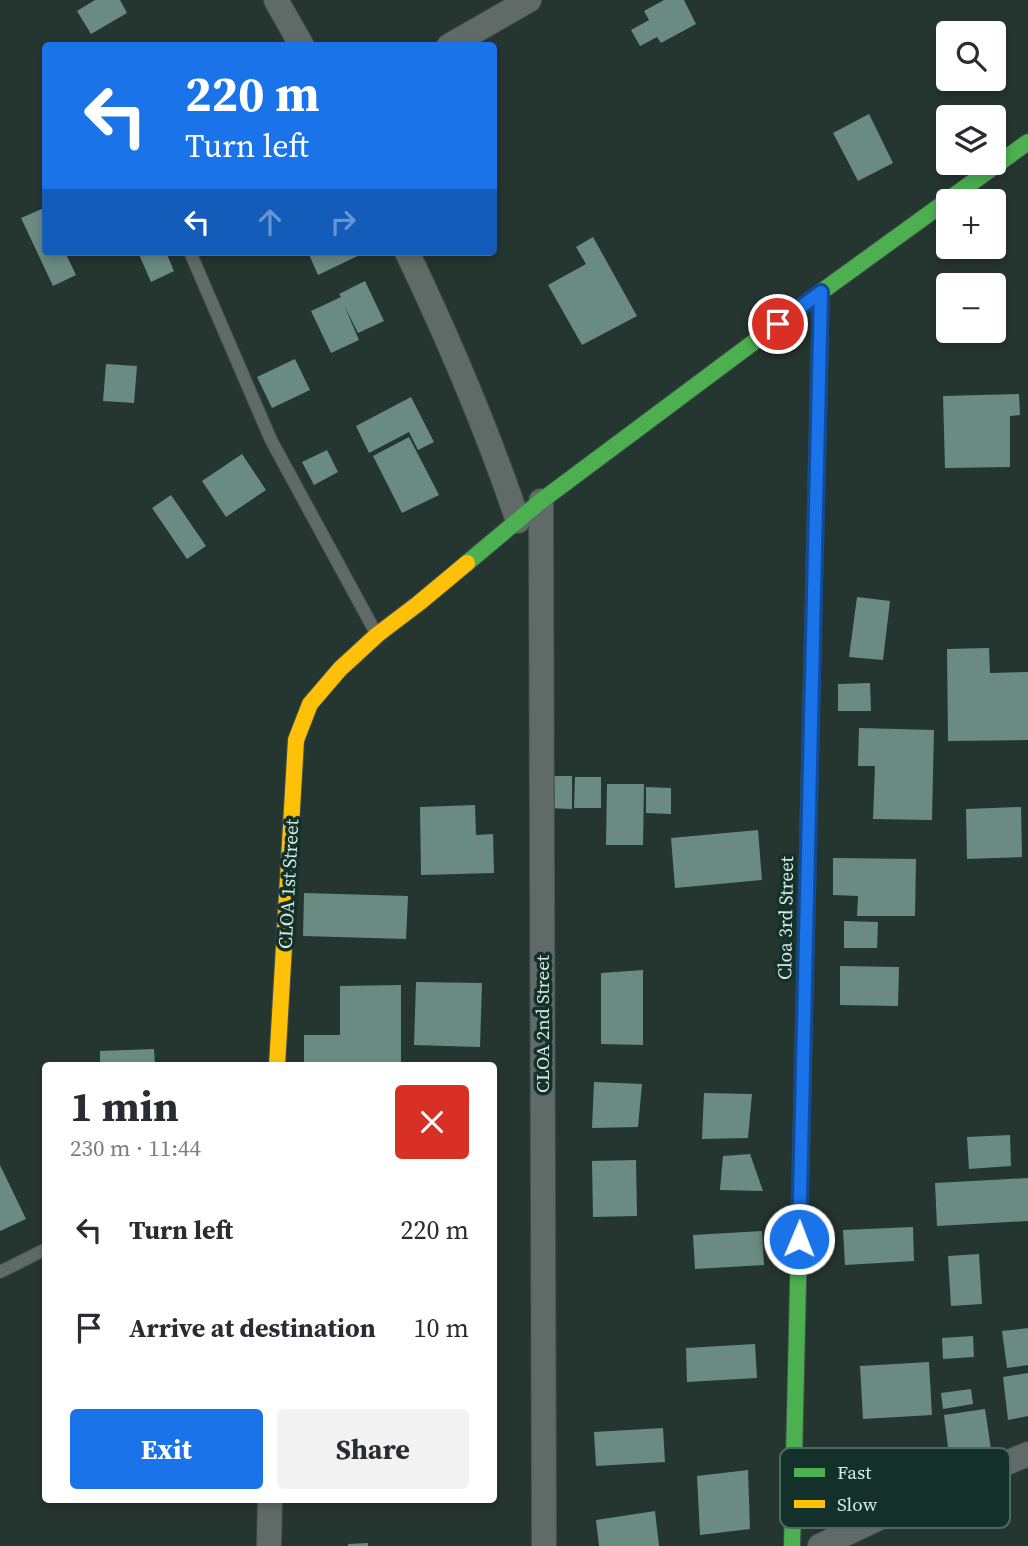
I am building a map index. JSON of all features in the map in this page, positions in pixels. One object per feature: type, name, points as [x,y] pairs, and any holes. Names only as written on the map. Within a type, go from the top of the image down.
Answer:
[{"type":"street","points":[[276,0],[300,42]]},
{"type":"street","points":[[456,42],[529,0]]},
{"type":"street","name":"CLOA 1st Street","points":[[277,1062],[296,740],[310,704],[340,668],[377,635],[541,501],[1028,142]]},
{"type":"street","points":[[409,256],[432,303],[497,457],[518,521]]},
{"type":"street","name":"Cloa 3rd Street","points":[[794,1448],[821,292]]},
{"type":"street","name":"CLOA 2nd Street","points":[[541,501],[544,1546]]},
{"type":"street","points":[[1010,1462],[1028,1454]]},
{"type":"street","points":[[269,1546],[270,1503]]},
{"type":"street","name":"Cloa 3rd Street","points":[[792,1528],[792,1546]]},
{"type":"street","points":[[820,1546],[858,1528]]},
{"type":"lane","points":[[192,256],[271,440],[377,635]]},
{"type":"lane","points":[[0,1272],[42,1251]]},
{"type":"building","points":[[95,0],[120,0],[127,13],[91,34],[77,11]]},
{"type":"building","points":[[664,0],[684,0],[696,24],[661,43],[657,37],[640,46],[631,30],[649,20],[644,11]]},
{"type":"building","points":[[869,114],[893,163],[858,181],[833,133]]},
{"type":"building","points":[[42,209],[42,256],[67,256],[76,275],[53,286],[21,218]]},
{"type":"building","points":[[593,237],[637,316],[582,345],[548,285],[586,264],[576,247]]},
{"type":"building","points":[[140,256],[168,256],[174,271],[151,282]]},
{"type":"building","points":[[310,256],[358,256],[318,275]]},
{"type":"building","points":[[365,281],[384,321],[358,333],[344,305],[359,340],[331,353],[311,311],[341,297],[339,294]]},
{"type":"building","points":[[295,359],[310,390],[272,408],[257,377]]},
{"type":"building","points":[[106,364],[137,366],[134,403],[103,401]]},
{"type":"building","points":[[1019,394],[1020,415],[1010,416],[1010,467],[945,468],[943,396]]},
{"type":"building","points":[[411,397],[434,442],[418,450],[409,432],[369,453],[356,426]]},
{"type":"building","points":[[409,437],[439,495],[402,513],[373,456]]},
{"type":"building","points":[[327,450],[338,472],[314,485],[302,462]]},
{"type":"building","points":[[242,454],[266,490],[226,517],[202,481]]},
{"type":"building","points":[[171,495],[206,546],[187,559],[152,508]]},
{"type":"building","points":[[857,597],[890,601],[883,660],[849,657]]},
{"type":"building","points":[[989,648],[990,673],[1028,672],[1028,740],[948,741],[947,649]]},
{"type":"building","points":[[870,683],[871,711],[838,711],[838,684]]},
{"type":"building","points":[[859,728],[934,730],[932,820],[873,819],[875,766],[858,766]]},
{"type":"building","points":[[546,776],[572,776],[572,809],[545,808]]},
{"type":"building","points":[[575,777],[601,777],[601,808],[574,808]]},
{"type":"building","points":[[607,784],[644,784],[643,845],[606,845]]},
{"type":"building","points":[[646,787],[671,788],[671,814],[646,813]]},
{"type":"building","points":[[475,805],[476,835],[493,834],[494,873],[421,875],[420,807]]},
{"type":"building","points":[[1021,807],[1022,857],[967,859],[966,809]]},
{"type":"building","points":[[758,830],[762,880],[675,888],[671,838]]},
{"type":"building","points":[[833,858],[916,859],[915,916],[857,916],[858,896],[833,895]]},
{"type":"building","points":[[304,893],[408,896],[406,939],[303,936]]},
{"type":"building","points":[[844,921],[878,922],[877,948],[844,948]]},
{"type":"building","points":[[840,966],[899,967],[898,1006],[840,1005]]},
{"type":"building","points":[[643,970],[643,1045],[601,1044],[601,973]]},
{"type":"building","points":[[416,982],[482,983],[480,1047],[414,1045]]},
{"type":"building","points":[[401,985],[401,1062],[304,1062],[304,1035],[340,1035],[340,986]]},
{"type":"building","points":[[154,1049],[155,1062],[100,1062],[100,1051]]},
{"type":"building","points":[[594,1082],[642,1084],[638,1127],[592,1128]]},
{"type":"building","points":[[704,1093],[752,1094],[748,1138],[702,1139]]},
{"type":"building","points":[[1010,1135],[1011,1166],[969,1169],[967,1137]]},
{"type":"building","points":[[750,1154],[763,1191],[720,1190],[723,1156]]},
{"type":"building","points":[[636,1160],[637,1216],[593,1217],[592,1161]]},
{"type":"building","points":[[0,1165],[26,1219],[0,1231]]},
{"type":"building","points":[[1028,1178],[1028,1221],[937,1226],[935,1183]]},
{"type":"building","points":[[913,1227],[914,1261],[845,1265],[843,1230]]},
{"type":"building","points":[[762,1231],[764,1265],[695,1269],[693,1235]]},
{"type":"building","points":[[979,1254],[982,1304],[951,1306],[948,1256]]},
{"type":"building","points":[[1028,1328],[1028,1365],[1007,1368],[1002,1331]]},
{"type":"building","points":[[973,1336],[974,1357],[943,1359],[942,1338]]},
{"type":"building","points":[[755,1344],[757,1378],[687,1382],[686,1348]]},
{"type":"building","points":[[929,1362],[932,1415],[863,1419],[860,1366]]},
{"type":"building","points":[[1028,1373],[1028,1416],[1008,1420],[1003,1377]]},
{"type":"building","points":[[971,1389],[973,1404],[943,1409],[941,1393]]},
{"type":"building","points":[[985,1409],[991,1448],[948,1448],[944,1415]]},
{"type":"building","points":[[663,1428],[665,1462],[596,1466],[594,1432]]},
{"type":"building","points":[[748,1470],[750,1529],[700,1535],[697,1476]]},
{"type":"building","points":[[655,1511],[659,1546],[599,1546],[596,1520]]},
{"type":"building","points":[[368,1543],[368,1546],[348,1546],[348,1544]]},
{"type":"traffic: fast","points":[[467,563],[541,501],[1028,142]]},
{"type":"traffic: fast","points":[[814,583],[821,292]]},
{"type":"traffic: fast","points":[[794,1448],[804,1020]]},
{"type":"traffic: fast","points":[[792,1528],[792,1546]]},
{"type":"traffic: slow","points":[[277,1062],[296,740],[310,704],[340,669],[377,635],[467,563]]},
{"type":"traffic: slow","points":[[804,1020],[814,583]]},
{"type":"route","points":[[778,324],[821,292],[799,1239]]}]
